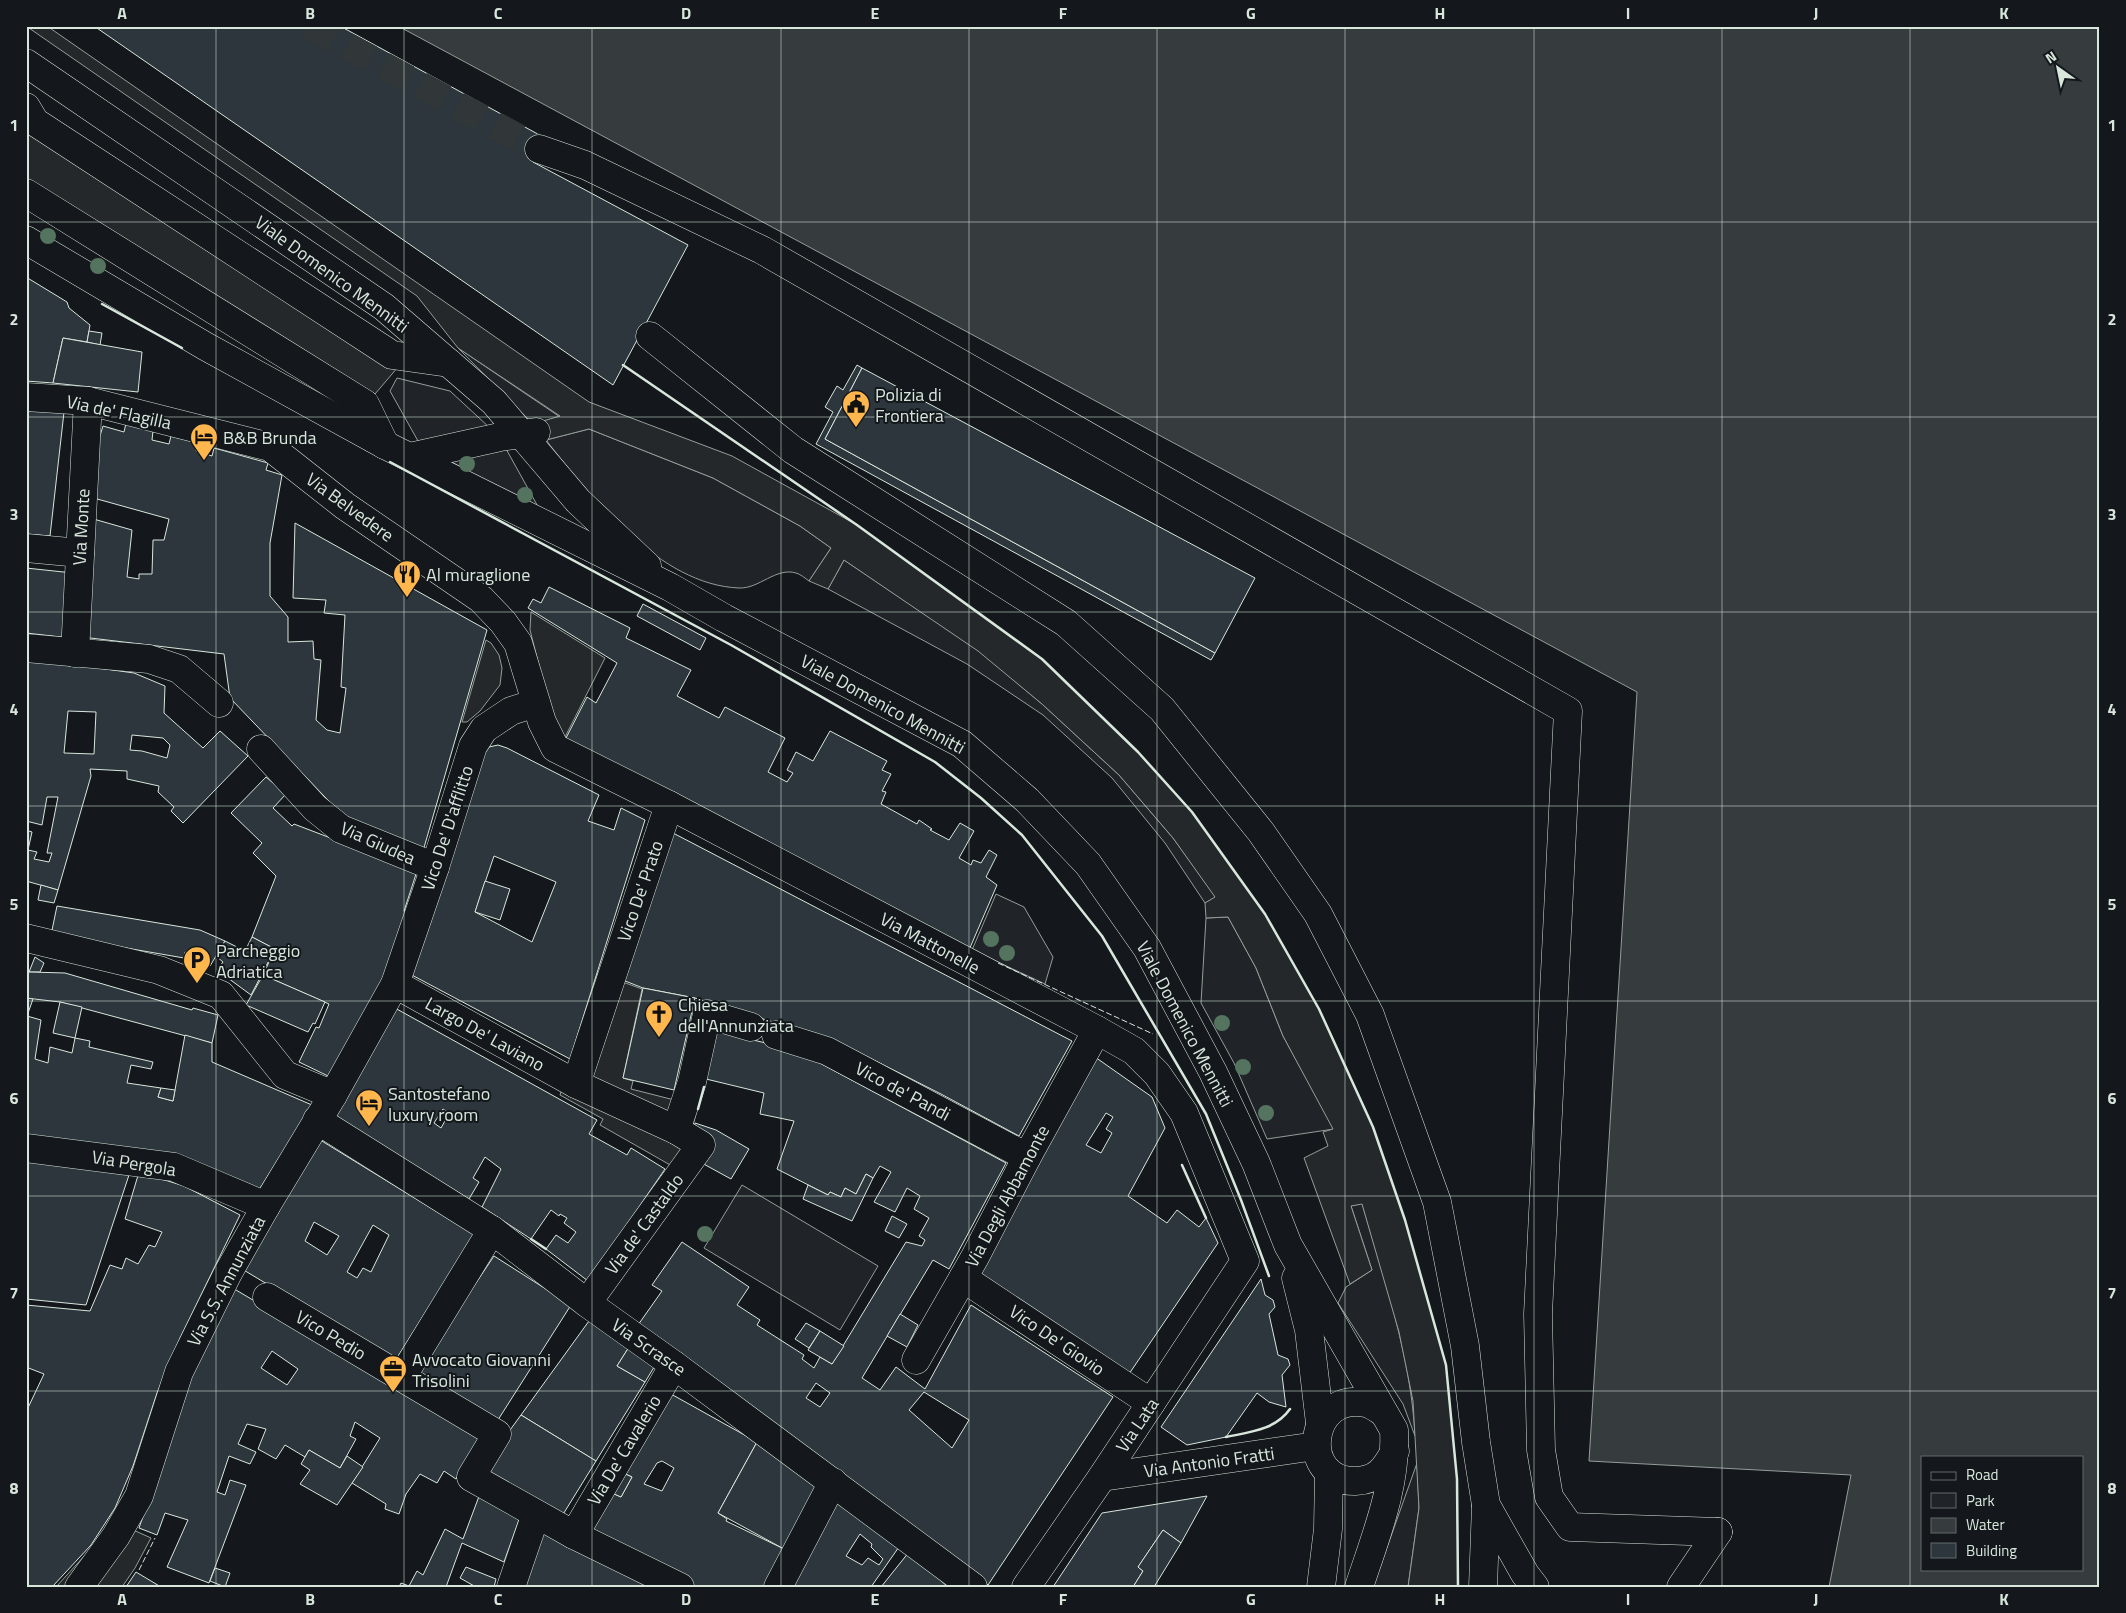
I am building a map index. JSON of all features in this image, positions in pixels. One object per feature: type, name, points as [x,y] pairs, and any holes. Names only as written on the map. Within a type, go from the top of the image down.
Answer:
[{"type":"street","name":"Viale Domenico Mennitti","points":[[26,63],[384,307],[530,433],[578,501],[670,587]]},
{"type":"street","points":[[26,107],[35,122],[392,355],[449,363]]},
{"type":"street","points":[[539,149],[585,165],[762,250],[1568,711],[1538,1314],[1541,1450],[1549,1497],[1570,1527],[1718,1532],[1681,1587]]},
{"type":"street","points":[[26,193],[365,404],[385,445]]},
{"type":"street","name":"Viale Domenico Mennitti","points":[[26,240],[205,346],[385,445],[670,587],[724,618],[962,744],[1027,800],[1088,864],[1147,948],[1213,1072],[1256,1163],[1288,1245],[1309,1330],[1318,1435]]},
{"type":"street","points":[[650,336],[792,450],[1066,623],[1162,709],[1261,832],[1318,914],[1370,1015],[1437,1202],[1465,1346],[1476,1442],[1486,1505],[1483,1587]]},
{"type":"street","name":"Via de' Flagilla","points":[[26,397],[88,401],[270,447]]},
{"type":"street","name":"Via Monte","points":[[74,653],[88,401]]},
{"type":"street","points":[[410,457],[530,433]]},
{"type":"street","name":"Via Belvedere","points":[[270,447],[345,506],[481,599],[503,622],[518,643],[536,704]]},
{"type":"street","points":[[26,548],[80,553]]},
{"type":"street","points":[[26,648],[149,659],[179,669],[220,703]]},
{"type":"street","name":"Via Mattonelle","points":[[536,704],[555,748],[669,805],[1134,1051],[1158,1074],[1184,1113],[1245,1261]]},
{"type":"street","name":"Vico De' D'afflitto","points":[[395,984],[435,867],[472,746],[484,729],[511,711],[536,704]]},
{"type":"street","name":"Via Giudea","points":[[261,749],[315,808],[341,829],[435,867]]},
{"type":"street","name":"Vico De' Prato","points":[[576,1084],[669,805]]},
{"type":"street","points":[[26,938],[159,970],[221,995],[285,1075],[333,1095]]},
{"type":"street","name":"Largo De' Laviano","points":[[395,984],[576,1084],[676,1130],[701,1145]]},
{"type":"street","name":"Via S.S. Annunziata","points":[[78,1587],[116,1536],[140,1496],[179,1372],[228,1274],[266,1206],[333,1095],[395,984]]},
{"type":"street","name":"Vico de' Pandi","points":[[676,1130],[692,1082],[706,1014],[827,1051],[1027,1157]]},
{"type":"street","name":"Via Degli Abbamonte","points":[[916,1360],[963,1278],[1097,1030]]},
{"type":"street","name":"Via Scrasce","points":[[317,1120],[492,1230],[587,1304],[674,1365],[973,1587]]},
{"type":"street","name":"Via de' Castaldo","points":[[587,1304],[701,1145]]},
{"type":"street","name":"Via Pergola","points":[[26,1148],[174,1166],[266,1206]]},
{"type":"street","points":[[402,1377],[492,1230]]},
{"type":"street","name":"Viale Domenico Mennitti","points":[[1288,1245],[1383,1412]]},
{"type":"street","name":"Via Lata","points":[[1026,1587],[1102,1477],[1245,1261]]},
{"type":"street","name":"Vico De' Giovio","points":[[963,1278],[1151,1403]]},
{"type":"street","name":"Vico Pedio","points":[[267,1297],[497,1434],[471,1477],[536,1514]]},
{"type":"street","name":"Via De' Cavalerio","points":[[574,1535],[674,1365]]},
{"type":"street","points":[[1359,1587],[1390,1492],[1395,1451],[1394,1430],[1383,1412],[1367,1403],[1349,1402],[1332,1410],[1318,1435],[1320,1460],[1329,1472],[1347,1481],[1368,1480],[1385,1469],[1395,1451]]},
{"type":"street","name":"Via Antonio Fratti","points":[[1102,1477],[1318,1435]]},
{"type":"street","points":[[1321,1587],[1328,1530],[1329,1472]]},
{"type":"street","points":[[778,1587],[833,1482]]},
{"type":"street","points":[[1486,1505],[1524,1574],[1535,1587]]},
{"type":"street","points":[[511,1587],[536,1514],[574,1535],[670,1580],[680,1587]]},
{"type":"green space","points":[[458,348],[560,417],[533,424]]},
{"type":"green space","points":[[397,378],[450,391],[490,428],[418,441],[390,391]]},
{"type":"green space","points":[[589,429],[713,478],[800,526],[831,548],[809,581],[798,574],[789,572],[774,575],[754,585],[739,588],[710,583],[682,572],[655,555],[606,512],[546,440]]},
{"type":"green space","points":[[505,447],[541,512],[450,461]]},
{"type":"green space","points":[[844,560],[978,650],[1042,704],[1119,775],[1173,838],[1216,897],[1205,903],[1165,843],[1112,778],[1043,715],[967,664],[828,589]]},
{"type":"green space","points":[[996,894],[1024,907],[1053,957],[1045,984],[972,950]]},
{"type":"green space","points":[[1228,917],[1256,968],[1283,1036],[1334,1129],[1267,1139],[1234,1063],[1201,1003],[1206,918]]},
{"type":"green space","points":[[742,1185],[878,1266],[840,1330],[704,1248]]},
{"type":"green space","points":[[1362,1203],[1402,1347],[1408,1377],[1415,1436],[1403,1404],[1338,1303],[1346,1287],[1372,1270],[1351,1206]]},
{"type":"green space","points":[[1417,1463],[1419,1508],[1408,1587],[1373,1587]]},
{"type":"shaded area","points":[[26,26],[47,26],[589,402],[732,456],[857,525],[1042,659],[1138,752],[1192,812],[1265,914],[1319,1009],[1373,1127],[1405,1220],[1446,1365],[1457,1479],[1458,1587],[1408,1587],[1419,1508],[1413,1401],[1399,1332],[1362,1204],[1351,1206],[1372,1270],[1350,1284],[1304,1158],[1328,1146],[1323,1132],[1333,1129],[1283,1036],[1256,968],[1228,917],[1206,918],[1205,903],[1215,897],[1173,838],[1119,775],[1042,704],[978,651],[844,560],[828,589],[809,581],[831,548],[800,526],[713,478],[589,429],[546,440],[533,424],[560,416],[458,348],[417,296]]},
{"type":"shaded area","points":[[26,133],[398,367],[375,394],[26,179]]},
{"type":"shaded area","points":[[531,612],[605,658],[564,739],[554,724],[530,630]]},
{"type":"shaded area","points":[[486,640],[491,643],[499,655],[502,668],[500,685],[480,711],[467,722],[462,722]]},
{"type":"shaded area","points":[[598,973],[642,989],[623,1078],[633,1081],[631,1089],[698,1106],[683,1165],[672,1166],[600,1125],[603,1119],[560,1095]]},
{"type":"shaded area","points":[[111,1520],[151,1538],[135,1568],[122,1587],[56,1587],[96,1543]]},
{"type":"water","points":[[398,26],[2100,26],[2100,1587],[1829,1587],[1851,1475],[1589,1461],[1637,692]]},
{"type":"building","points":[[94,26],[340,26],[545,138],[533,162],[688,245],[613,385]]},
{"type":"building","points":[[26,277],[67,302],[69,308],[90,325],[87,342],[63,338],[53,383],[26,381]]},
{"type":"building","points":[[89,331],[102,333],[100,345],[87,342]]},
{"type":"building","points":[[63,338],[142,352],[138,392],[53,383]]},
{"type":"building","points":[[857,365],[862,368],[825,439],[1215,653],[1211,660],[816,444],[833,412],[825,407],[837,386],[843,390]]},
{"type":"building","points":[[862,368],[1255,578],[1215,653],[825,439]]},
{"type":"building","points":[[26,411],[64,412],[50,536],[26,534]]},
{"type":"building","points":[[126,423],[153,431],[152,440],[169,444],[171,436],[198,443],[196,451],[212,456],[214,448],[268,463],[266,470],[282,475],[270,543],[270,596],[288,617],[288,642],[313,641],[314,659],[321,660],[316,720],[327,730],[340,733],[346,688],[341,687],[345,615],[324,613],[326,600],[293,598],[295,523],[487,630],[423,851],[347,820],[230,698],[224,654],[82,637],[90,518],[132,530],[127,577],[139,579],[139,574],[152,574],[153,540],[164,540],[169,519],[90,497],[96,449],[103,426],[124,432]]},
{"type":"building","points":[[26,568],[73,573],[70,638],[26,633]]},
{"type":"building","points":[[549,587],[630,628],[626,638],[691,670],[677,696],[719,718],[725,707],[785,738],[768,772],[787,782],[793,773],[787,770],[796,752],[813,761],[830,731],[887,761],[882,770],[891,774],[882,791],[886,792],[881,804],[917,824],[919,820],[932,829],[930,830],[949,840],[960,823],[974,831],[959,858],[971,865],[973,860],[981,863],[989,850],[997,855],[986,877],[997,885],[969,950],[565,740],[587,697],[596,703],[617,663],[528,608],[533,599],[541,603]]},
{"type":"building","points":[[643,604],[706,638],[700,650],[637,616]]},
{"type":"building","points":[[26,662],[70,664],[134,673],[165,686],[164,713],[203,748],[220,731],[248,756],[183,823],[171,811],[174,807],[158,792],[159,786],[127,779],[127,771],[90,769],[91,776],[58,890],[26,881],[26,830],[32,832],[28,850],[37,852],[34,859],[49,862],[52,853],[47,853],[58,797],[47,797],[42,825],[26,821]],"holes":[[[68,711],[96,712],[94,754],[64,753]],[[132,735],[163,738],[170,745],[167,758],[142,751],[130,750]]]},
{"type":"building","points":[[498,745],[507,748],[599,795],[588,821],[614,830],[621,808],[645,820],[570,1059],[408,973],[484,752],[489,747]],"holes":[[[494,856],[556,882],[532,942],[475,912]]]},
{"type":"building","points":[[266,777],[286,794],[273,808],[292,826],[294,824],[417,871],[404,911],[407,912],[397,948],[374,996],[328,1076],[299,1062],[316,1027],[319,1028],[329,1004],[263,975],[275,949],[252,937],[276,876],[253,853],[262,843],[231,813]]},
{"type":"building","points":[[673,833],[1072,1041],[1019,1136],[838,1042],[695,998],[643,988],[620,979]]},
{"type":"building","points":[[485,881],[510,889],[500,920],[475,912]]},
{"type":"building","points":[[41,885],[58,890],[54,903],[38,900]]},
{"type":"building","points":[[57,906],[200,930],[225,941],[210,966],[185,952],[184,958],[51,935]]},
{"type":"building","points":[[252,937],[275,949],[251,995],[217,970],[223,962],[216,956],[225,941],[245,951]]},
{"type":"building","points":[[35,957],[44,963],[40,972],[29,972]]},
{"type":"building","points":[[29,972],[65,973],[192,1010],[193,1008],[218,1015],[212,1043],[60,1002],[26,998],[26,980]]},
{"type":"building","points":[[263,975],[325,1002],[315,1024],[313,1023],[308,1032],[246,1005]]},
{"type":"building","name":"Chiesa dell'Annunziata","points":[[643,988],[695,998],[674,1090],[623,1078]]},
{"type":"building","points":[[26,998],[33,999],[27,1016],[41,1020],[35,1059],[48,1063],[50,1047],[72,1053],[75,1038],[90,1041],[89,1047],[153,1062],[151,1069],[131,1065],[127,1083],[161,1088],[158,1097],[173,1101],[185,1035],[212,1043],[212,1062],[312,1105],[259,1190],[175,1160],[26,1134]]},
{"type":"building","points":[[60,1002],[82,1007],[75,1038],[53,1033]]},
{"type":"building","points":[[395,1008],[597,1120],[589,1134],[627,1155],[631,1148],[665,1169],[588,1281],[546,1249],[556,1235],[568,1243],[576,1232],[564,1223],[567,1218],[560,1214],[559,1216],[551,1210],[531,1239],[482,1207],[501,1169],[485,1157],[473,1178],[479,1182],[469,1199],[331,1114]],"holes":[[[443,1109],[454,1116],[450,1122],[446,1119],[441,1128],[434,1123]]]},
{"type":"building","points":[[716,1031],[778,1046],[818,1062],[1006,1163],[949,1269],[933,1260],[862,1378],[880,1390],[896,1367],[925,1389],[971,1305],[1113,1397],[988,1585],[847,1478],[638,1325],[662,1291],[652,1285],[682,1242],[749,1287],[737,1305],[760,1320],[757,1325],[804,1355],[802,1359],[814,1368],[820,1357],[832,1364],[906,1242],[922,1246],[925,1240],[919,1236],[929,1218],[914,1209],[920,1196],[907,1188],[895,1212],[874,1202],[891,1172],[880,1166],[873,1178],[866,1174],[856,1194],[845,1188],[841,1197],[830,1192],[828,1195],[777,1169],[794,1121],[760,1114],[764,1093],[706,1079]],"holes":[[[816,1383],[830,1393],[820,1407],[806,1398]],[[924,1392],[969,1420],[952,1448],[909,1410]]]},
{"type":"building","points":[[1095,1057],[1152,1097],[1165,1128],[1128,1196],[1167,1223],[1177,1210],[1199,1227],[1206,1218],[1218,1243],[1129,1374],[976,1273]],"holes":[[[1106,1113],[1113,1117],[1106,1129],[1112,1133],[1101,1153],[1086,1145]]]},
{"type":"building","points":[[161,1088],[175,1090],[173,1101],[158,1097]]},
{"type":"building","points":[[695,1123],[716,1130],[749,1149],[731,1179],[700,1162],[694,1134]]},
{"type":"building","points":[[317,1138],[452,1221],[476,1232],[395,1361],[242,1269]],"holes":[[[314,1222],[339,1236],[327,1255],[305,1241]],[[373,1225],[389,1235],[371,1272],[363,1268],[357,1278],[347,1272]]]},
{"type":"building","points":[[26,1161],[129,1175],[86,1305],[26,1299]]},
{"type":"building","points":[[139,1172],[184,1186],[240,1215],[180,1338],[157,1393],[133,1466],[115,1508],[91,1545],[52,1587],[26,1587],[26,1412],[44,1374],[26,1367],[26,1305],[90,1311],[110,1265],[122,1269],[126,1258],[138,1264],[149,1245],[155,1247],[162,1232],[125,1219]]},
{"type":"building","points":[[866,1174],[873,1178],[852,1221],[803,1199],[808,1185],[828,1195],[830,1192],[841,1197],[845,1188],[856,1194]]},
{"type":"building","points":[[892,1216],[907,1224],[899,1238],[885,1231]]},
{"type":"building","points":[[494,1256],[571,1305],[496,1423],[415,1374]]},
{"type":"building","points":[[1261,1279],[1265,1295],[1273,1300],[1275,1307],[1269,1314],[1278,1355],[1288,1359],[1290,1365],[1282,1375],[1286,1407],[1269,1402],[1257,1393],[1226,1437],[1187,1445],[1161,1427]]},
{"type":"building","points":[[231,1287],[426,1403],[483,1433],[456,1479],[444,1471],[437,1483],[420,1474],[406,1494],[399,1514],[385,1509],[386,1504],[352,1483],[380,1438],[355,1422],[350,1436],[356,1439],[340,1468],[309,1450],[305,1457],[285,1445],[276,1459],[258,1449],[266,1429],[247,1424],[238,1444],[256,1452],[250,1464],[229,1456],[217,1492],[225,1495],[230,1480],[246,1485],[209,1583],[167,1567],[188,1520],[165,1513],[157,1535],[139,1528],[205,1337]],"holes":[[[272,1351],[298,1369],[287,1385],[261,1368]]]},
{"type":"building","points":[[900,1314],[918,1325],[907,1347],[887,1336]]},
{"type":"building","points":[[589,1321],[629,1347],[617,1366],[645,1382],[596,1461],[521,1415]]},
{"type":"building","points":[[806,1323],[820,1331],[809,1348],[795,1339]]},
{"type":"building","points":[[820,1331],[844,1346],[832,1364],[808,1350]]},
{"type":"building","points":[[629,1347],[656,1364],[645,1382],[617,1366]]},
{"type":"building","points":[[671,1394],[757,1442],[718,1513],[727,1519],[726,1521],[784,1549],[764,1587],[696,1587],[591,1533],[612,1493],[621,1497],[632,1477],[623,1473]],"holes":[[[662,1461],[674,1468],[662,1491],[644,1484],[657,1463]]]},
{"type":"building","points":[[521,1415],[596,1461],[562,1516],[478,1474]]},
{"type":"building","points":[[757,1442],[819,1485],[784,1549],[718,1513]]},
{"type":"building","points":[[309,1450],[340,1468],[347,1456],[363,1467],[337,1505],[300,1484],[310,1470],[301,1464]]},
{"type":"building","points":[[623,1473],[632,1477],[621,1497],[612,1493]]},
{"type":"building","points":[[481,1491],[522,1511],[504,1562],[462,1543],[446,1587],[399,1587],[401,1583],[409,1586],[417,1571],[423,1575],[445,1529],[463,1539]]},
{"type":"building","points":[[834,1496],[901,1544],[871,1587],[783,1587]],"holes":[[[860,1534],[872,1544],[871,1547],[883,1559],[879,1565],[868,1558],[862,1565],[846,1556]]]},
{"type":"building","points":[[1207,1496],[1181,1543],[1163,1530],[1138,1567],[1143,1571],[1133,1587],[1053,1587],[1102,1513]]},
{"type":"building","points":[[545,1530],[663,1587],[524,1587]]},
{"type":"building","points":[[1163,1530],[1181,1543],[1154,1587],[1133,1587],[1143,1571],[1138,1567]]},
{"type":"building","points":[[909,1552],[948,1587],[881,1587]]},
{"type":"building","points":[[466,1567],[496,1579],[494,1587],[476,1587],[460,1578]]},
{"type":"building","points":[[215,1568],[230,1573],[225,1587],[210,1581]]},
{"type":"building","points":[[136,1572],[161,1587],[126,1587]]},
{"type":"tunnel","points":[[309,26],[539,149]]},
{"type":"fence","points":[[998,963],[1153,1034]]},
{"type":"fence","points":[[139,1570],[155,1538]]},
{"type":"wall","points":[[102,304],[182,348]]},
{"type":"wall","points":[[623,365],[857,525],[1042,659],[1138,752],[1192,812],[1265,914],[1319,1009],[1373,1127],[1405,1220],[1446,1365],[1457,1479],[1458,1587]]},
{"type":"wall","points":[[390,462],[731,645],[935,762],[981,798],[1022,835],[1102,936],[1206,1114],[1269,1276]]},
{"type":"wall","points":[[698,1109],[704,1087]]},
{"type":"wall","points":[[1182,1165],[1206,1218]]},
{"type":"wall","points":[[531,1239],[546,1249]]},
{"type":"wall","points":[[1226,1437],[1269,1426],[1277,1422],[1290,1409]]},
{"type":"place","name":"Polizia di Frontiera","points":[[856,428]]},
{"type":"place","name":"B&B Brunda","points":[[204,461]]},
{"type":"place","name":"Al muraglione","points":[[407,598]]},
{"type":"place","name":"Parcheggio Adriatica","points":[[197,984]]},
{"type":"place","name":"Chiesa dell'Annunziata","points":[[659,1038]]},
{"type":"place","name":"Santostefano luxury room","points":[[369,1127]]},
{"type":"place","name":"Avvocato Giovanni Trisolini","points":[[393,1393]]}]
